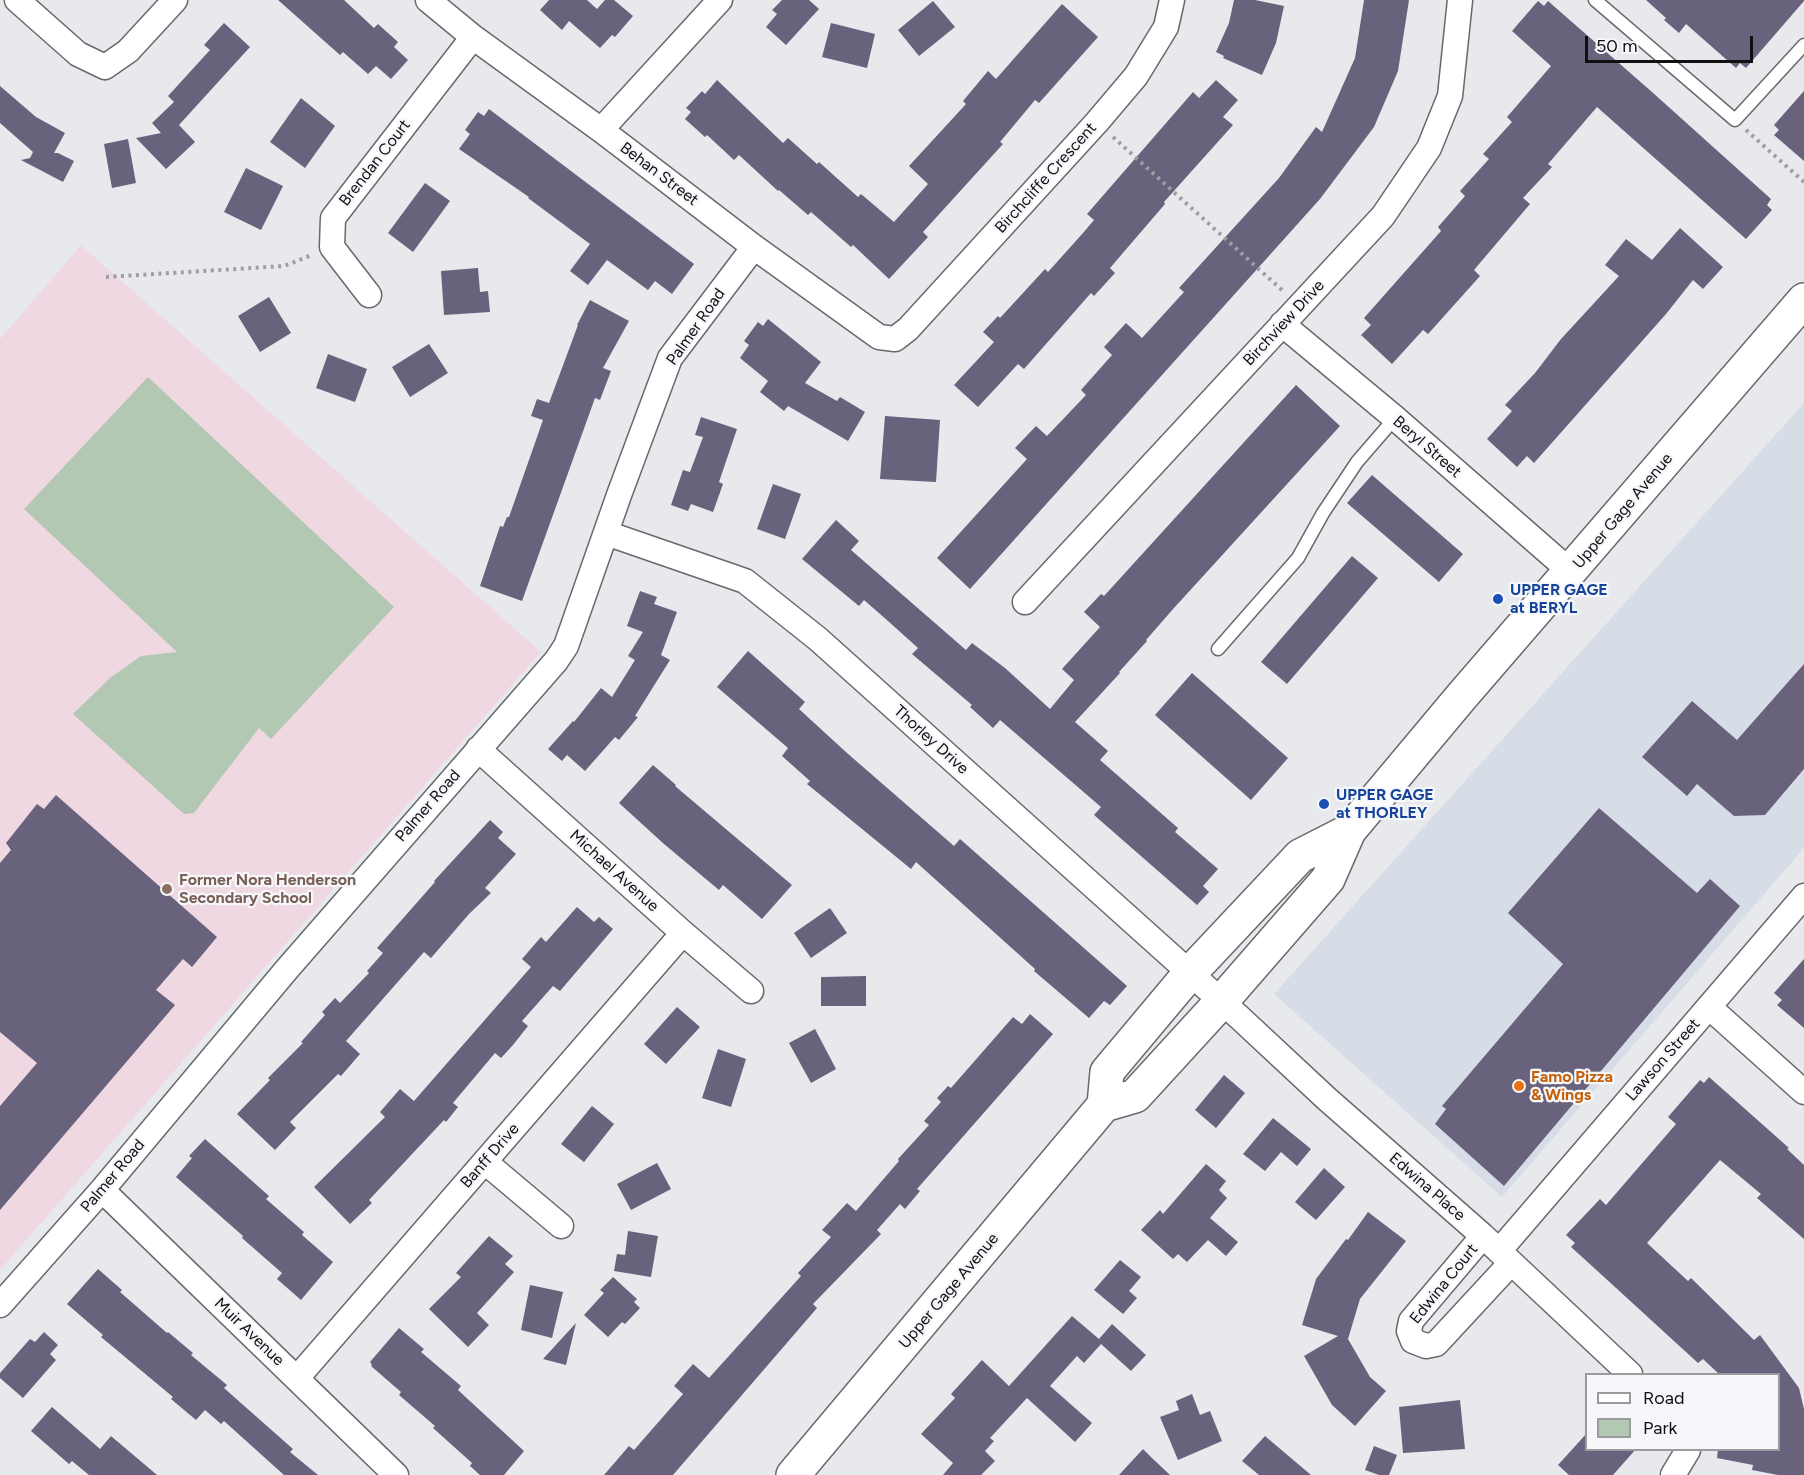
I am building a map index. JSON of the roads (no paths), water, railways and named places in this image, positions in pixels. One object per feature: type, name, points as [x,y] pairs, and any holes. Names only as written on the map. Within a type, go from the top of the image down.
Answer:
[{"type":"main road","name":"Upper Gage Avenue","points":[[793,1475],[1104,1105],[1135,1096],[1328,879],[1348,831],[1462,696],[1799,316]]},
{"type":"main road","name":"Upper Gage Avenue","points":[[1104,1105],[1107,1072],[1190,973],[1300,856],[1348,831]]},
{"type":"street","points":[[17,0],[78,54],[105,68],[128,51],[175,0]]},
{"type":"street","name":"Behan Street","points":[[428,0],[473,37],[601,130],[754,247],[879,337],[895,339]]},
{"type":"street","points":[[601,130],[720,0]]},
{"type":"street","name":"Birchcliffe Crescent","points":[[895,339],[908,329],[1097,122],[1136,76],[1166,27],[1172,0]]},
{"type":"street","name":"Birchview Drive","points":[[1025,602],[1383,216],[1429,148],[1450,96],[1460,0]]},
{"type":"street","name":"Brendan Court","points":[[369,295],[332,247],[333,218],[473,37]]},
{"type":"street","name":"Palmer Road","points":[[0,1305],[102,1190],[288,968],[552,667],[566,646],[670,358],[754,247]]},
{"type":"street","name":"Beryl Street","points":[[1282,324],[1395,418],[1571,572]]},
{"type":"street","name":"Thorley Drive","points":[[606,533],[745,581],[818,639],[1221,1002]]},
{"type":"street","name":"Michael Avenue","points":[[478,749],[683,933],[751,990]]},
{"type":"street","name":"Lawson Street","points":[[1498,1250],[1804,896]]},
{"type":"street","name":"Banff Drive","points":[[297,1378],[683,933]]},
{"type":"street","name":"Edwina Place","points":[[1221,1002],[1498,1250],[1629,1373]]},
{"type":"street","points":[[1709,1006],[1804,1092]]},
{"type":"street","points":[[485,1162],[561,1226]]},
{"type":"street","name":"Muir Avenue","points":[[102,1190],[396,1475]]},
{"type":"street","points":[[1674,1475],[1687,1451]]},
{"type":"lane","points":[[1595,0],[1735,120],[1804,45]]},
{"type":"lane","points":[[1218,649],[1298,558],[1323,513],[1357,462],[1395,418]]},
{"type":"place","name":"UPPER GAGE at BERYL","points":[[1498,599]]},
{"type":"place","name":"UPPER GAGE at THORLEY","points":[[1324,804]]},
{"type":"place","name":"Former Nora Henderson Secondary School","points":[[167,889]]},
{"type":"place","name":"Famo Pizza & Wings","points":[[1519,1086]]}]
